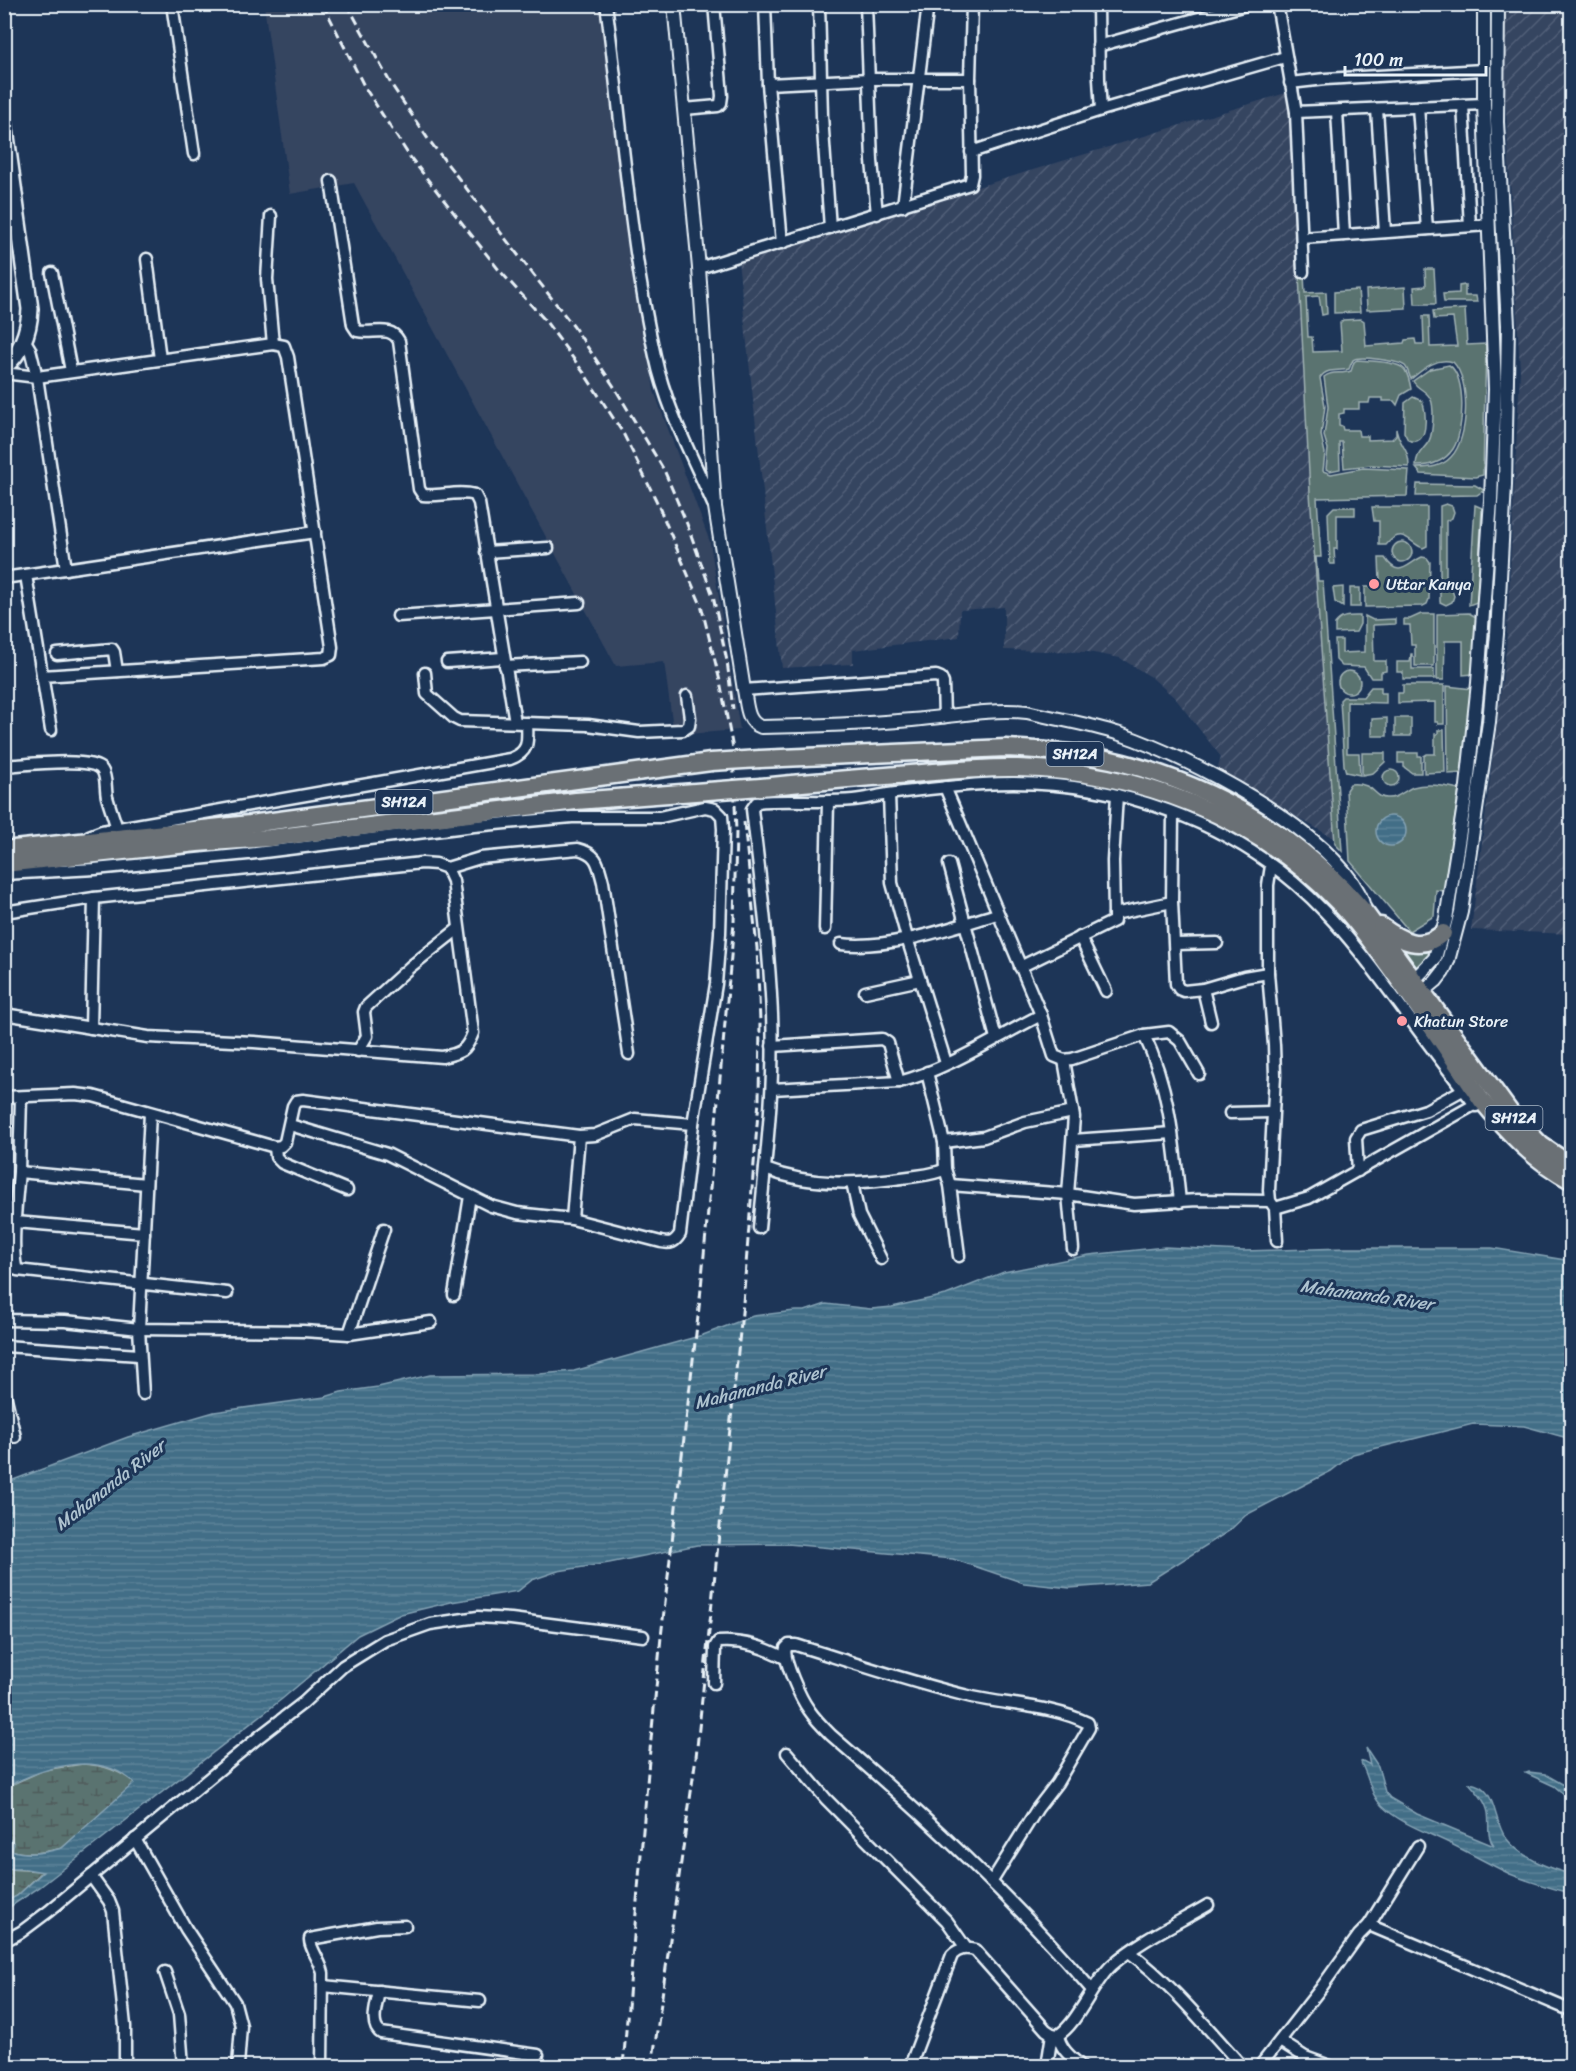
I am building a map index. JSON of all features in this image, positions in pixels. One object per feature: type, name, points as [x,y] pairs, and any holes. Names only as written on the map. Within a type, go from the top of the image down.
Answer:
[{"type":"main road","points":[[4,122],[8,166],[30,309],[24,339],[14,357],[4,367]]},
{"type":"main road","name":"SH12A","points":[[4,850],[249,824],[711,762],[1006,748],[1063,752],[1121,762],[1196,788],[1246,812],[1298,847],[1313,860],[1351,896],[1366,914],[1411,993],[1479,1103],[1522,1146],[1545,1165],[1572,1181]]},
{"type":"main road","name":"SH12A","points":[[4,864],[197,843],[270,838],[576,801],[964,769],[1015,767],[1100,775],[1151,788],[1196,804],[1263,840],[1317,881],[1353,919],[1411,993],[1469,1058],[1527,1132],[1541,1145],[1572,1166]]},
{"type":"main road","points":[[1366,914],[1397,938],[1409,943],[1427,942],[1443,933]]},
{"type":"main road","name":"SH12A","points":[[1469,1058],[1492,1077],[1532,1122],[1572,1157]]},
{"type":"street","points":[[171,4],[194,154]]},
{"type":"street","points":[[606,4],[628,186],[655,357],[670,406],[715,507]]},
{"type":"street","points":[[674,4],[699,268],[715,507],[744,690],[750,718],[754,725],[761,727],[839,725],[998,711],[1026,712],[1119,734],[1193,765],[1282,817],[1316,843],[1342,870],[1360,894],[1366,914]]},
{"type":"street","points":[[684,109],[718,106],[721,103],[714,4]]},
{"type":"street","points":[[765,4],[768,84],[782,243]]},
{"type":"street","points":[[819,4],[822,116],[830,228]]},
{"type":"street","points":[[866,4],[872,161],[877,214]]},
{"type":"street","points":[[903,206],[928,4]]},
{"type":"street","points":[[699,268],[970,184],[972,4]]},
{"type":"street","points":[[1098,4],[1101,110]]},
{"type":"street","points":[[1098,45],[1249,4]]},
{"type":"street","points":[[1277,4],[1296,112],[1303,272]]},
{"type":"street","points":[[1411,993],[1440,977],[1448,962],[1461,912],[1474,784],[1495,388],[1483,70],[1484,4]]},
{"type":"street","points":[[1411,993],[1435,958],[1443,933],[1489,722],[1505,485],[1508,325],[1497,122],[1498,4]]},
{"type":"street","points":[[972,152],[1101,110],[1285,57]]},
{"type":"street","points":[[1290,83],[1483,70]]},
{"type":"street","points":[[768,84],[869,79],[970,79]]},
{"type":"street","points":[[1296,112],[1484,104]]},
{"type":"street","points":[[1463,105],[1470,226]]},
{"type":"street","points":[[1418,107],[1427,229]]},
{"type":"street","points":[[1377,109],[1385,232]]},
{"type":"street","points":[[1337,111],[1344,235]]},
{"type":"street","points":[[331,181],[353,325],[357,331],[363,333],[388,331],[395,334],[399,341],[419,489],[423,495],[429,496],[468,493],[475,495],[479,503],[515,723]]},
{"type":"street","points":[[271,216],[267,279],[273,344]]},
{"type":"street","points":[[1302,238],[1488,225]]},
{"type":"street","points":[[147,259],[160,359]]},
{"type":"street","points":[[52,273],[70,371]]},
{"type":"street","points":[[24,339],[30,349],[37,377],[66,569]]},
{"type":"street","points":[[4,373],[37,377],[273,344],[284,346],[288,357],[332,647],[331,655],[324,658],[42,676]]},
{"type":"street","points":[[4,578],[315,532]]},
{"type":"street","points":[[486,552],[548,548]]},
{"type":"street","points":[[1487,554],[1501,554]]},
{"type":"street","points":[[26,574],[51,730]]},
{"type":"street","points":[[398,616],[579,603]]},
{"type":"street","points":[[57,654],[112,649],[117,671]]},
{"type":"street","points":[[447,663],[580,662]]},
{"type":"street","points":[[425,673],[427,694],[460,721],[588,725],[639,732],[683,730],[688,726],[690,718],[687,696]]},
{"type":"street","points":[[744,690],[936,676],[941,678],[943,683],[944,717]]},
{"type":"street","points":[[80,841],[95,833],[510,759],[520,756],[526,747],[527,723]]},
{"type":"street","points":[[4,766],[66,762],[95,765],[101,769],[105,777],[107,796],[117,829]]},
{"type":"street","points":[[759,1228],[772,1089],[768,953],[752,809],[760,802],[855,800],[945,787],[992,784],[1044,784],[1084,788],[1117,795],[1213,828],[1271,866],[1325,912],[1361,954],[1411,993]]},
{"type":"street","points":[[945,787],[1041,1015],[1054,1056],[1064,1060],[1072,1059],[1144,1035],[1169,1032],[1175,1036],[1199,1074]]},
{"type":"street","points":[[889,794],[892,883],[946,1063]]},
{"type":"street","points":[[1020,967],[1114,921],[1113,861],[1117,795]]},
{"type":"street","points":[[825,929],[828,802]]},
{"type":"street","points":[[4,874],[106,868],[270,852],[485,825],[572,817],[660,817],[705,807],[716,809],[722,816],[720,933],[716,984],[693,1124],[680,1234],[676,1241],[669,1244],[572,1219],[504,1211],[387,1154],[290,1125]]},
{"type":"street","points":[[1173,813],[1172,902],[1176,984],[1184,991],[1203,989],[1244,977],[1268,973]]},
{"type":"street","points":[[4,912],[94,898],[422,863],[447,868],[480,858],[578,849],[588,851],[596,858],[607,905],[629,1054]]},
{"type":"street","points":[[949,864],[996,1038]]},
{"type":"street","points":[[1271,866],[1268,885],[1268,973],[1274,1044],[1272,1205],[1277,1241]]},
{"type":"street","points":[[4,1014],[148,1037],[254,1042],[442,1057],[458,1054],[468,1046],[473,1033],[453,881],[447,868]]},
{"type":"street","points":[[91,1028],[94,898]]},
{"type":"street","points":[[1114,914],[1172,902]]},
{"type":"street","points":[[1448,910],[1461,912]]},
{"type":"street","points":[[841,944],[864,946],[907,938],[997,914]]},
{"type":"street","points":[[357,1051],[367,1033],[364,1012],[366,1007],[410,967],[458,929]]},
{"type":"street","points":[[1080,937],[1106,991]]},
{"type":"street","points":[[1174,944],[1216,943]]},
{"type":"street","points":[[865,992],[920,980]]},
{"type":"street","points":[[1203,989],[1211,1022]]},
{"type":"street","points":[[772,1089],[899,1082],[927,1072],[1041,1015]]},
{"type":"street","points":[[1144,1035],[1158,1065],[1168,1101],[1180,1202]]},
{"type":"street","points":[[772,1046],[882,1039],[888,1043],[899,1082]]},
{"type":"street","points":[[1064,1060],[1073,1112],[1074,1140],[1068,1194],[1073,1249]]},
{"type":"street","points":[[927,1072],[944,1142],[945,1169],[950,1185],[959,1256]]},
{"type":"street","points":[[1358,1171],[1356,1138],[1360,1130],[1426,1110],[1468,1088]]},
{"type":"street","points":[[4,1097],[85,1095],[275,1147],[285,1142],[293,1106],[297,1101],[303,1100],[579,1136],[601,1133],[635,1119],[693,1124]]},
{"type":"street","points":[[21,1097],[19,1172],[10,1221],[17,1270],[227,1293]]},
{"type":"street","points":[[950,1185],[1068,1194],[1134,1204],[1180,1202],[1272,1205],[1309,1198],[1479,1103]]},
{"type":"street","points":[[944,1142],[984,1137],[1025,1122],[1073,1112]]},
{"type":"street","points":[[1230,1113],[1272,1112]]},
{"type":"street","points":[[143,1394],[139,1329],[150,1113]]},
{"type":"street","points":[[1074,1140],[1172,1132]]},
{"type":"street","points":[[572,1219],[579,1136]]},
{"type":"street","points":[[275,1147],[276,1157],[282,1163],[347,1190]]},
{"type":"street","points":[[765,1169],[782,1176],[852,1183],[930,1174],[945,1169]]},
{"type":"street","points":[[19,1172],[146,1184]]},
{"type":"street","points":[[852,1183],[859,1215],[881,1259]]},
{"type":"street","points":[[454,1295],[470,1196]]},
{"type":"street","points":[[10,1221],[144,1233]]},
{"type":"street","points":[[349,1334],[384,1229]]},
{"type":"street","points":[[4,1320],[65,1322],[139,1329],[303,1331],[349,1334],[431,1322]]},
{"type":"street","points":[[4,1346],[140,1355]]},
{"type":"street","points":[[4,1390],[15,1437]]},
{"type":"street","points":[[4,1941],[21,1932],[49,1911],[303,1703],[343,1666],[370,1648],[399,1634],[446,1621],[494,1617],[644,1636]]},
{"type":"street","points":[[714,1683],[715,1647],[718,1642],[759,1646],[785,1658]]},
{"type":"street","points":[[993,1881],[1037,1809],[1057,1783],[1089,1728],[1088,1723],[1063,1714],[972,1697],[887,1674],[796,1645],[789,1645],[786,1648],[785,1658],[807,1708],[831,1735],[993,1881],[1092,1990]]},
{"type":"street","points":[[787,1753],[816,1788],[947,1921],[966,1948]]},
{"type":"street","points":[[135,1839],[186,1929],[235,2003],[241,2026],[238,2067]]},
{"type":"street","points":[[1260,2067],[1359,1935],[1370,1924],[1418,1846]]},
{"type":"street","points":[[91,1876],[109,1901],[113,1911],[125,2026],[125,2067]]},
{"type":"street","points":[[1055,2034],[1067,2030],[1092,1990],[1112,1966],[1129,1952],[1208,1905]]},
{"type":"street","points":[[1370,1924],[1572,2011]]},
{"type":"street","points":[[322,2067],[322,1966],[309,1942],[311,1937],[377,1927],[405,1926]]},
{"type":"street","points":[[910,2067],[952,1955],[966,1948],[975,1950],[1046,2030],[1055,2034],[1065,2051],[1081,2067]]},
{"type":"street","points":[[1129,1952],[1152,1969],[1175,1991],[1242,2067]]},
{"type":"street","points":[[165,1972],[179,2014],[183,2067]]},
{"type":"street","points":[[323,1986],[480,2001]]},
{"type":"street","points":[[379,1991],[374,2025],[381,2033],[538,2055]]},
{"type":"street","points":[[1047,2067],[1055,2034]]},
{"type":"street","points":[[1280,2041],[1305,2057],[1330,2067]]},
{"type":"street","points":[[4,2050],[7,2067]]},
{"type":"shaded area","points":[[567,4],[568,9],[604,10],[654,391],[710,542],[740,730],[674,735],[664,662],[616,666],[354,183],[290,194],[264,5]]},
{"type":"shaded area","points":[[1505,5],[1571,5],[1571,934],[1471,930],[1506,650],[1520,371],[1502,35]]},
{"type":"shaded area","points":[[1289,92],[1310,493],[1335,839],[1217,771],[1221,757],[1175,698],[1151,677],[1120,658],[1088,652],[1004,650],[1004,607],[960,610],[959,637],[853,650],[853,664],[782,668],[738,260]]},
{"type":"green space","points":[[1425,269],[1434,269],[1436,304],[1415,304],[1414,287],[1426,286]]},
{"type":"green space","points":[[1299,275],[1304,275],[1305,293],[1326,292],[1327,314],[1322,315],[1319,296],[1306,297],[1308,337],[1312,337],[1313,352],[1342,351],[1340,323],[1343,320],[1361,319],[1364,321],[1366,346],[1404,343],[1405,340],[1415,339],[1416,344],[1424,344],[1423,316],[1429,316],[1430,347],[1457,346],[1453,318],[1434,319],[1433,311],[1465,309],[1467,345],[1486,344],[1483,475],[1475,477],[1421,474],[1416,468],[1444,463],[1457,448],[1461,437],[1466,410],[1465,395],[1459,371],[1453,362],[1435,363],[1411,379],[1406,367],[1401,364],[1362,358],[1353,360],[1349,369],[1329,371],[1320,378],[1325,406],[1321,435],[1325,453],[1323,471],[1331,474],[1363,468],[1409,470],[1407,496],[1317,498],[1321,557],[1316,557],[1318,581],[1323,581],[1342,851],[1335,844],[1310,493]]},
{"type":"green space","points":[[1465,285],[1465,296],[1476,296],[1477,302],[1444,302],[1443,294],[1459,293],[1459,286]]},
{"type":"green space","points":[[1405,287],[1406,308],[1367,310],[1366,290]]},
{"type":"green space","points":[[1358,290],[1360,312],[1334,313],[1334,292]]},
{"type":"green space","points":[[1357,360],[1390,363],[1402,367],[1407,374],[1411,389],[1401,395],[1397,405],[1394,401],[1383,401],[1383,398],[1370,398],[1369,403],[1359,403],[1359,409],[1344,409],[1344,413],[1339,414],[1339,425],[1343,430],[1358,430],[1359,436],[1368,436],[1368,440],[1392,439],[1396,435],[1396,429],[1408,455],[1409,467],[1371,465],[1344,468],[1342,442],[1339,442],[1340,469],[1330,471],[1326,469],[1328,449],[1324,436],[1328,407],[1324,377],[1351,371]]},
{"type":"green space","points":[[1449,365],[1455,371],[1461,392],[1460,431],[1457,441],[1450,453],[1442,460],[1416,466],[1419,455],[1429,441],[1433,413],[1430,398],[1413,381],[1430,369]]},
{"type":"green space","points":[[1413,397],[1422,401],[1425,413],[1423,435],[1415,441],[1408,440],[1404,432],[1405,403]]},
{"type":"green space","points":[[1417,484],[1475,485],[1484,490],[1477,495],[1416,496]]},
{"type":"green space","points":[[1446,504],[1452,506],[1454,512],[1452,518],[1446,521],[1446,588],[1452,590],[1454,596],[1452,602],[1446,605],[1440,602],[1440,506]]},
{"type":"green space","points":[[1475,505],[1482,508],[1477,602],[1469,605]]},
{"type":"green space","points":[[1334,507],[1355,507],[1355,515],[1337,515],[1335,564],[1330,564],[1328,513]]},
{"type":"green space","points":[[1372,507],[1427,507],[1427,546],[1423,548],[1401,536],[1392,539],[1386,545],[1379,545],[1379,521],[1374,521]]},
{"type":"green space","points":[[1402,542],[1409,545],[1412,552],[1409,559],[1402,562],[1395,559],[1392,552],[1395,545]]},
{"type":"green space","points":[[1422,557],[1427,558],[1430,562],[1427,604],[1423,606],[1365,607],[1365,587],[1372,587],[1372,582],[1380,581],[1379,558],[1385,558],[1390,565],[1399,569]]},
{"type":"green space","points":[[1343,587],[1343,607],[1335,602],[1333,588]]},
{"type":"green space","points":[[1350,588],[1360,588],[1360,607],[1350,607]]},
{"type":"green space","points":[[1469,613],[1476,617],[1473,674],[1463,675],[1463,641],[1445,641],[1444,680],[1437,680],[1437,614]]},
{"type":"green space","points":[[1421,614],[1434,614],[1434,666],[1415,666],[1415,645],[1411,645],[1410,625],[1404,625],[1404,619]]},
{"type":"green space","points":[[1360,616],[1360,624],[1356,632],[1335,633],[1335,624],[1340,619]]},
{"type":"green space","points":[[1365,616],[1373,620],[1395,619],[1395,624],[1373,625],[1374,661],[1386,661],[1386,671],[1381,672],[1381,678],[1371,678],[1364,667],[1342,666],[1336,660],[1335,640],[1342,640],[1342,653],[1365,652]]},
{"type":"green space","points":[[1411,654],[1412,669],[1434,669],[1434,679],[1403,679],[1403,672],[1397,672],[1397,662],[1410,662]]},
{"type":"green space","points":[[1349,671],[1357,674],[1360,682],[1357,690],[1349,693],[1341,690],[1338,682],[1341,674]]},
{"type":"green space","points":[[1403,685],[1444,685],[1444,724],[1435,722],[1435,702],[1398,703],[1398,693],[1403,693]]},
{"type":"green space","points":[[1447,686],[1472,689],[1463,773],[1448,774]]},
{"type":"green space","points":[[1371,687],[1381,687],[1381,693],[1386,693],[1386,703],[1347,702],[1347,753],[1359,753],[1360,775],[1346,772],[1344,765],[1340,700],[1343,697],[1363,697]]},
{"type":"green space","points":[[1387,718],[1387,736],[1372,736],[1372,719]]},
{"type":"green space","points":[[1395,718],[1411,718],[1411,736],[1395,736]]},
{"type":"green space","points":[[1438,730],[1444,730],[1445,772],[1424,773],[1424,756],[1435,754],[1435,734],[1438,734]]},
{"type":"green space","points":[[1362,753],[1385,753],[1385,762],[1373,773],[1362,775]]},
{"type":"green space","points":[[1398,753],[1418,753],[1418,756],[1421,756],[1421,773],[1412,773],[1404,767],[1404,763],[1398,763]]},
{"type":"green space","points":[[1388,770],[1394,770],[1399,778],[1397,784],[1388,786],[1383,781],[1383,775]]},
{"type":"green space","points":[[1350,784],[1365,785],[1379,796],[1387,798],[1424,785],[1459,789],[1444,891],[1436,890],[1434,916],[1409,931],[1350,861],[1346,790]]},
{"type":"green space","points":[[1406,950],[1427,951],[1429,955],[1416,969],[1405,953]]},
{"type":"green space","points":[[83,1764],[110,1769],[135,1783],[62,1848],[30,1853],[11,1850],[11,1840],[5,1840],[4,1788],[44,1770]]},
{"type":"green space","points":[[5,1869],[43,1871],[17,1896],[5,1902]]},
{"type":"water","points":[[1391,816],[1397,817],[1405,825],[1405,837],[1397,845],[1391,846],[1385,845],[1377,837],[1376,831],[1377,825],[1385,817]]},
{"type":"water","name":"Mahananda River","points":[[1165,1247],[1243,1251],[1492,1248],[1571,1261],[1571,1439],[1524,1426],[1473,1424],[1353,1454],[1331,1471],[1246,1515],[1229,1531],[1148,1582],[1070,1588],[1024,1583],[953,1559],[788,1544],[697,1545],[558,1571],[532,1580],[518,1591],[451,1602],[401,1614],[358,1635],[282,1699],[40,1887],[5,1910],[5,1902],[17,1896],[43,1872],[5,1869],[5,1840],[11,1839],[14,1844],[12,1850],[24,1853],[62,1848],[134,1783],[104,1766],[88,1764],[53,1768],[5,1788],[5,1483],[128,1437],[214,1412],[325,1397],[430,1375],[540,1374],[574,1371],[703,1335],[753,1316],[805,1311],[826,1304],[871,1309],[892,1307],[946,1295],[1004,1272],[1089,1255]]},
{"type":"water","points":[[1366,1748],[1378,1766],[1385,1792],[1390,1798],[1417,1814],[1494,1846],[1489,1835],[1488,1813],[1485,1805],[1469,1783],[1478,1785],[1490,1797],[1502,1831],[1512,1845],[1536,1861],[1571,1874],[1571,1893],[1510,1874],[1413,1827],[1389,1812],[1375,1797],[1362,1765],[1363,1761],[1370,1765]]},
{"type":"water","points":[[1526,1773],[1545,1774],[1571,1789],[1571,1800],[1554,1786]]},
{"type":"railway","points":[[323,4],[365,88],[410,157],[499,270],[544,319],[584,373],[623,433],[656,500],[701,605],[720,681],[733,749],[736,832],[734,923],[700,1299],[649,1760],[623,2066]]},
{"type":"railway","points":[[347,4],[391,84],[428,139],[574,327],[613,385],[664,470],[687,524],[713,596],[727,661],[733,709]]},
{"type":"railway","points":[[652,2066],[696,1757],[743,1303],[759,1100],[760,1022],[757,948],[744,822]]},
{"type":"place","name":"Uttar Kanya","points":[[1374,584]]},
{"type":"place","name":"Khatun Store","points":[[1402,1021]]}]
